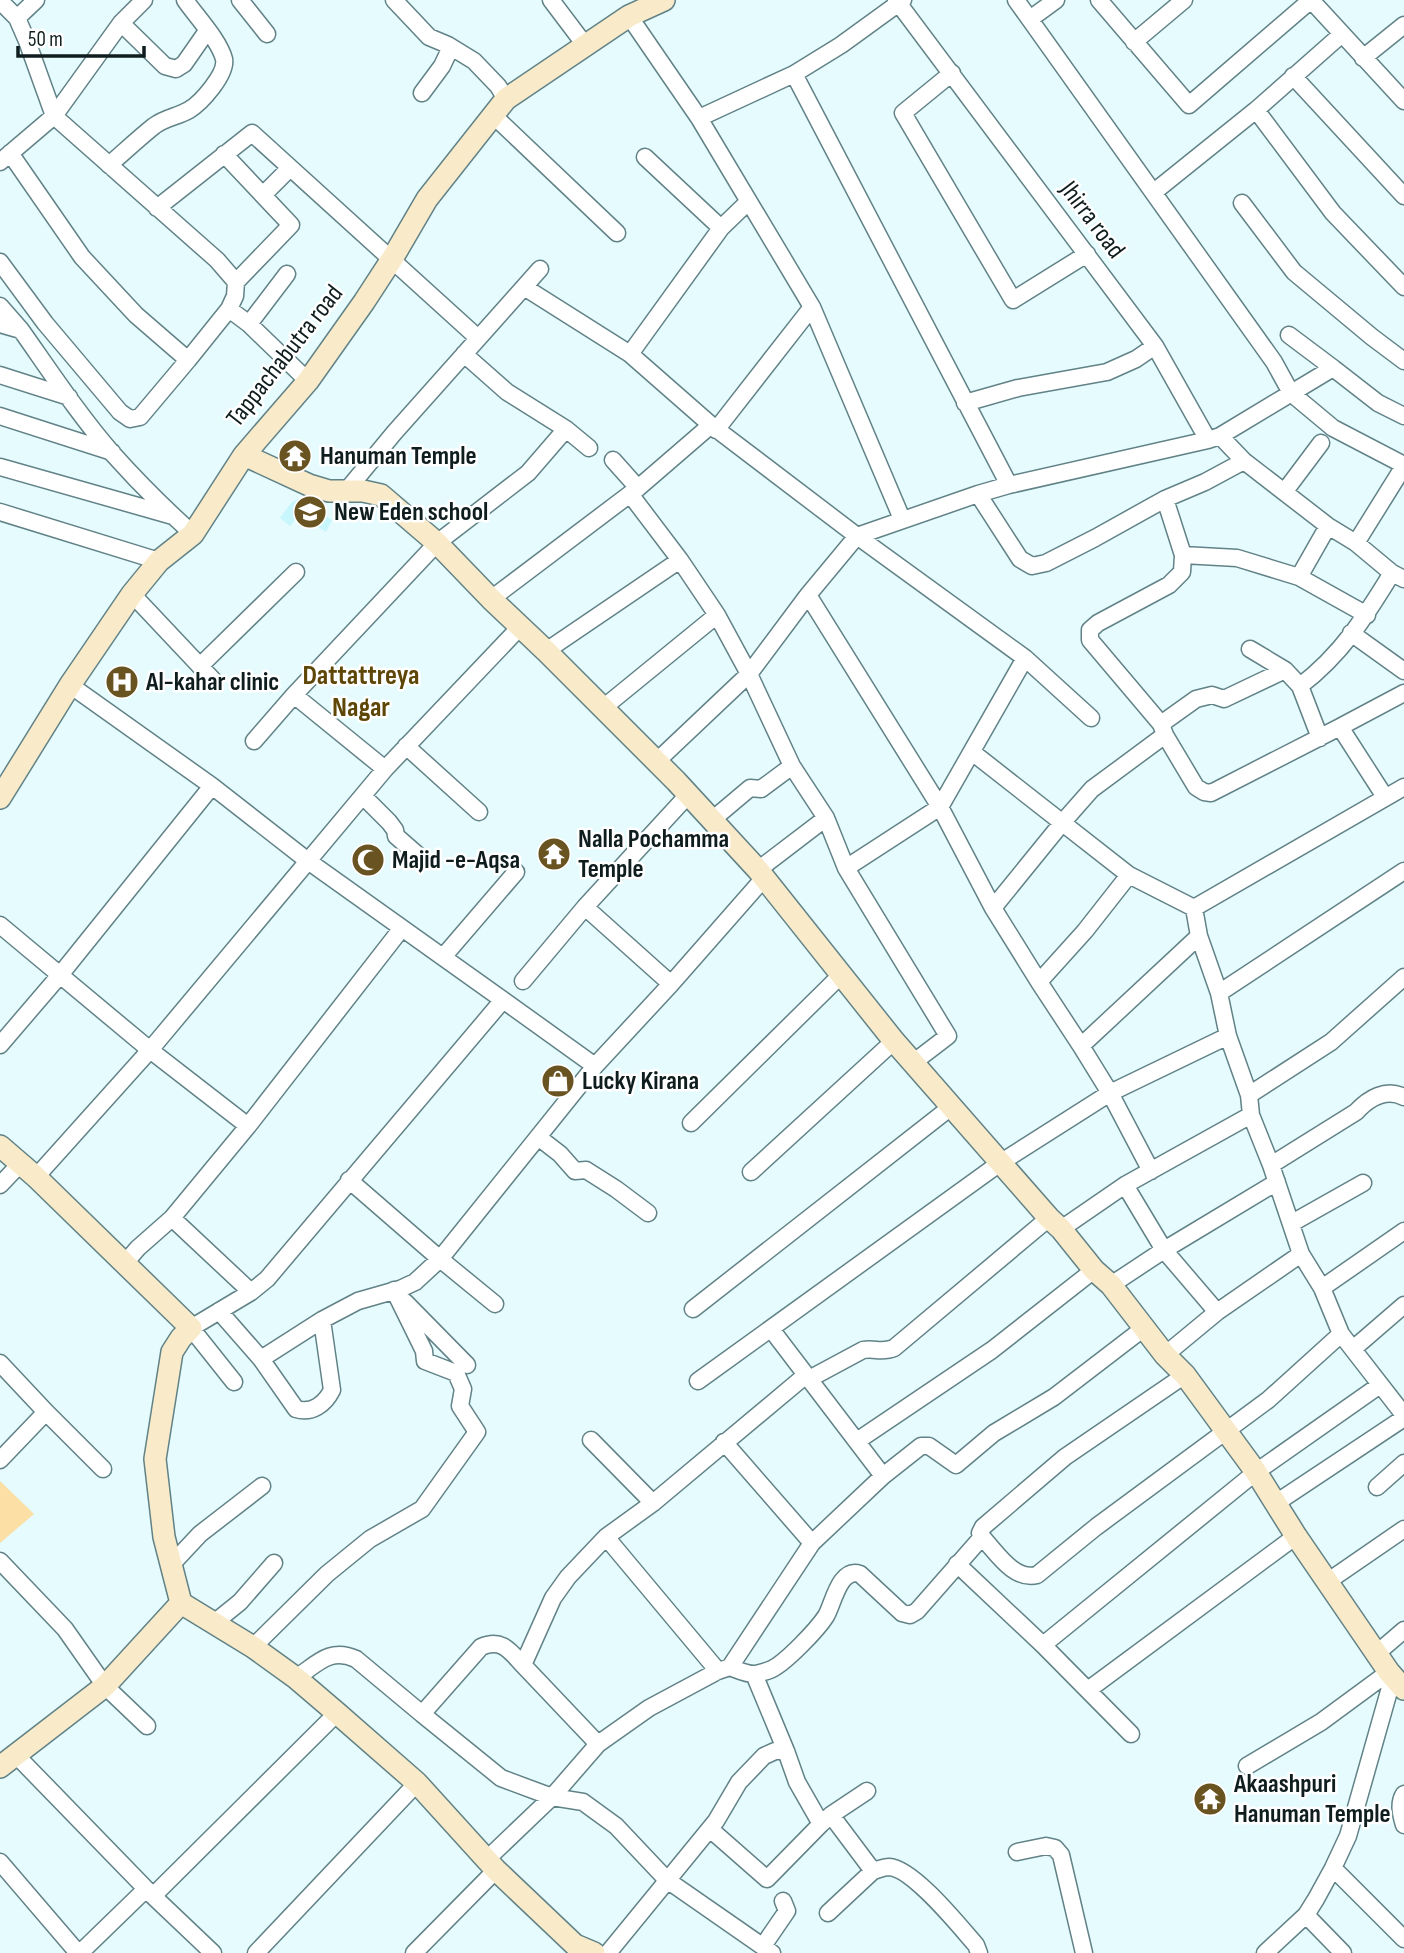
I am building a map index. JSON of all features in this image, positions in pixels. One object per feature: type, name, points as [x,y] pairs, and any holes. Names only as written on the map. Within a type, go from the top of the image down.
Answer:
[{"type":"street","points":[[17,18],[36,0]]},
{"type":"street","points":[[109,165],[156,125],[194,107],[220,77],[225,62],[219,47],[185,0]]},
{"type":"street","points":[[240,0],[267,34]]},
{"type":"street","points":[[394,0],[429,37],[474,61],[498,86],[500,107],[617,233]]},
{"type":"street","points":[[551,0],[585,45]]},
{"type":"street","name":"Tappachabutra road","points":[[0,798],[69,685],[132,594],[159,561],[193,534],[244,455],[308,381],[392,259],[427,199],[500,107],[629,16],[664,0]]},
{"type":"street","points":[[1016,0],[1274,362],[1291,393],[1333,428],[1404,466],[1356,543]]},
{"type":"street","points":[[1030,19],[1056,0]]},
{"type":"street","points":[[1099,0],[1189,105],[1311,0],[1404,101]]},
{"type":"street","points":[[1134,42],[1184,0]]},
{"type":"street","points":[[0,1],[17,18],[54,116],[217,260],[236,282],[236,296],[229,309],[140,417],[130,419],[120,412],[54,333],[0,262]]},
{"type":"street","points":[[699,118],[794,74],[841,45],[899,1]]},
{"type":"street","name":"Jhirra road","points":[[899,1],[1155,346],[1214,438],[1398,576]]},
{"type":"street","points":[[138,2],[54,116],[5,158],[82,257],[136,315],[188,360]]},
{"type":"street","points":[[629,16],[699,118],[812,307],[902,519]]},
{"type":"street","points":[[121,23],[166,66],[176,69],[184,64],[207,31]]},
{"type":"street","points":[[1363,58],[1404,25]]},
{"type":"street","points":[[1154,192],[1256,110],[1342,34]]},
{"type":"street","points":[[422,93],[442,66],[450,47]]},
{"type":"street","points":[[952,73],[903,113],[1013,300],[1087,254]]},
{"type":"street","points":[[794,74],[1009,485]]},
{"type":"street","points":[[1293,76],[1404,196]]},
{"type":"street","points":[[1256,110],[1333,214],[1404,287]]},
{"type":"street","points":[[157,208],[252,133],[478,338]]},
{"type":"street","points":[[224,154],[291,225],[236,282]]},
{"type":"street","points":[[645,157],[721,228]]},
{"type":"street","points":[[264,195],[290,168]]},
{"type":"street","points":[[630,354],[721,228],[748,202]]},
{"type":"street","points":[[1242,203],[1294,272],[1404,361]]},
{"type":"street","points":[[347,490],[540,269]]},
{"type":"street","points":[[249,324],[287,274]]},
{"type":"street","points":[[524,287],[630,354],[713,427],[1025,658],[1091,718]]},
{"type":"street","points":[[0,306],[112,452],[173,517],[193,534]]},
{"type":"street","points":[[491,599],[634,491],[713,427],[812,307]]},
{"type":"street","points":[[229,309],[249,324],[308,381]]},
{"type":"street","points":[[0,324],[21,330]]},
{"type":"street","points":[[1289,335],[1378,402],[1404,416]]},
{"type":"street","points":[[965,403],[1018,388],[1107,372],[1136,359],[1155,346]]},
{"type":"street","points":[[464,355],[507,392],[566,429],[589,447]]},
{"type":"street","points":[[656,762],[749,674],[808,595],[857,536],[1009,485],[1214,438],[1333,368]]},
{"type":"street","points":[[0,374],[69,397]]},
{"type":"street","points":[[0,416],[112,452]]},
{"type":"street","points":[[254,741],[293,695],[437,543],[528,473],[566,429]]},
{"type":"street","points":[[1285,491],[1321,443]]},
{"type":"street","points":[[244,455],[309,485],[329,491],[363,491],[381,495],[437,543],[491,599],[546,650],[712,820],[761,874],[894,1041],[1094,1270],[1111,1285],[1165,1355],[1185,1375],[1256,1472],[1296,1536],[1395,1679]]},
{"type":"street","points":[[613,460],[717,615],[749,674],[792,766],[825,818],[846,868],[948,1036],[914,1062]]},
{"type":"street","points":[[978,494],[1020,559],[1032,566],[1046,563],[1165,499],[1244,461]]},
{"type":"street","points":[[0,467],[173,517]]},
{"type":"street","points":[[1165,499],[1182,555],[1182,572],[1169,585],[1098,623],[1090,630],[1090,640],[1163,730],[1196,787],[1203,793],[1212,793],[1404,693]]},
{"type":"street","points":[[0,512],[159,561]]},
{"type":"street","points":[[1299,577],[1328,526]]},
{"type":"street","points":[[1182,555],[1237,558],[1299,577],[1367,615]]},
{"type":"street","points":[[546,650],[680,560]]},
{"type":"street","points":[[200,666],[296,572]]},
{"type":"street","points":[[1300,686],[1322,669],[1345,645],[1398,576]]},
{"type":"street","points":[[132,594],[214,681]]},
{"type":"street","points":[[808,595],[940,807],[993,908],[1110,1093],[1152,1171]]},
{"type":"street","points":[[603,708],[717,615]]},
{"type":"street","points":[[0,1185],[28,1171],[150,1050],[385,769],[520,626]]},
{"type":"street","points":[[1351,634],[1404,671]]},
{"type":"street","points":[[1250,649],[1285,670],[1300,686],[1320,738]]},
{"type":"street","points":[[846,868],[940,807],[1025,658]]},
{"type":"street","points":[[993,908],[1092,789],[1196,699],[1212,695],[1224,699],[1285,670]]},
{"type":"street","points":[[69,685],[212,786],[308,861],[595,1066]]},
{"type":"street","points":[[293,695],[385,769]]},
{"type":"street","points":[[1340,727],[1385,797]]},
{"type":"street","points":[[406,746],[480,812]]},
{"type":"street","points":[[972,752],[1129,875],[1194,908]]},
{"type":"street","points":[[712,820],[750,788],[761,789],[792,766]]},
{"type":"street","points":[[0,1045],[212,786]]},
{"type":"street","points":[[1194,908],[1404,787]]},
{"type":"street","points":[[523,981],[585,906],[688,795]]},
{"type":"street","points":[[363,796],[389,822],[396,836],[420,857]]},
{"type":"street","points":[[261,1359],[322,1320],[358,1301],[415,1282],[440,1259],[595,1066],[671,984],[761,874],[825,818]]},
{"type":"street","points":[[443,957],[516,872]]},
{"type":"street","points":[[1219,993],[1404,872]]},
{"type":"street","points":[[1039,982],[1085,931],[1129,875]]},
{"type":"street","points":[[585,906],[671,984]]},
{"type":"street","points":[[1194,908],[1199,936],[1219,993],[1228,1036],[1249,1095],[1251,1115],[1301,1254],[1322,1288],[1340,1334],[1404,1416],[1276,1503]]},
{"type":"street","points":[[0,925],[150,1050],[248,1126]]},
{"type":"street","points":[[124,1264],[172,1218],[248,1126],[402,928]]},
{"type":"street","points":[[1081,1046],[1199,936]]},
{"type":"street","points":[[691,1123],[842,974]]},
{"type":"street","points":[[1249,1095],[1331,1042],[1404,976]]},
{"type":"street","points":[[503,1000],[267,1279],[251,1292],[191,1328],[181,1338],[172,1352],[155,1459],[164,1537],[181,1603],[253,1647],[296,1678],[337,1713],[416,1783],[491,1865],[579,1950]]},
{"type":"street","points":[[698,1381],[1000,1163],[1110,1093],[1228,1036]]},
{"type":"street","points":[[751,1172],[894,1041]]},
{"type":"street","points":[[1271,1165],[1356,1112],[1374,1097],[1395,1093],[1404,1097]]},
{"type":"street","points":[[693,1309],[951,1107]]},
{"type":"street","points":[[523,1665],[553,1598],[568,1577],[606,1537],[653,1503],[724,1442],[808,1377],[863,1350],[885,1352],[894,1348],[1055,1223],[1251,1115]]},
{"type":"street","points":[[538,1137],[560,1154],[575,1171],[586,1170],[649,1213]]},
{"type":"street","points":[[0,1146],[191,1328],[234,1382]]},
{"type":"street","points":[[349,1180],[495,1304]]},
{"type":"street","points":[[1111,1285],[1277,1182]]},
{"type":"street","points":[[1292,1223],[1363,1183]]},
{"type":"street","points":[[1125,1185],[1164,1250],[1217,1312]]},
{"type":"street","points":[[172,1218],[251,1292]]},
{"type":"street","points":[[1322,1288],[1404,1231]]},
{"type":"street","points":[[1165,1355],[1217,1312],[1301,1254]]},
{"type":"street","points":[[857,1441],[992,1350],[1094,1270]]},
{"type":"street","points":[[394,1290],[467,1366]]},
{"type":"street","points":[[253,1647],[327,1574],[370,1539],[422,1509],[477,1432],[460,1406],[463,1390],[456,1373],[425,1361],[424,1351],[394,1290]]},
{"type":"street","points":[[1353,1349],[1404,1305]]},
{"type":"street","points":[[219,1311],[261,1359],[296,1409],[304,1412],[318,1406],[328,1398],[332,1390],[322,1320]]},
{"type":"street","points":[[414,1953],[598,1744],[649,1709],[724,1669],[812,1543],[883,1476],[921,1446],[929,1446],[956,1465],[994,1433],[1054,1397],[1144,1328]]},
{"type":"street","points":[[771,1329],[883,1476]]},
{"type":"street","points":[[1185,1375],[1065,1457],[983,1527],[980,1533],[982,1538],[1017,1573],[1028,1577],[1037,1575],[1096,1527],[1268,1400],[1340,1334]]},
{"type":"street","points":[[0,1363],[103,1469]]},
{"type":"street","points":[[1043,1645],[1256,1472],[1380,1385]]},
{"type":"street","points":[[0,1460],[46,1412]]},
{"type":"street","points":[[592,1440],[653,1503]]},
{"type":"street","points":[[724,1442],[812,1543]]},
{"type":"street","points":[[1377,1487],[1404,1463]]},
{"type":"street","points":[[171,1564],[200,1534],[262,1486]]},
{"type":"street","points":[[1327,1582],[1404,1529]]},
{"type":"street","points":[[1088,1690],[1296,1536]]},
{"type":"street","points":[[606,1537],[724,1669],[754,1674],[772,1670],[818,1628],[828,1613],[837,1589],[850,1574],[859,1574],[902,1613],[910,1615],[982,1538]]},
{"type":"street","points":[[0,1561],[65,1629],[105,1686],[147,1726]]},
{"type":"street","points":[[214,1623],[240,1602],[274,1563]]},
{"type":"street","points":[[957,1564],[1043,1645],[1131,1734]]},
{"type":"street","points":[[181,1603],[105,1686],[8,1760],[213,1953]]},
{"type":"street","points":[[1376,1654],[1404,1630]]},
{"type":"street","points":[[422,1714],[481,1647],[491,1643],[505,1646],[598,1744]]},
{"type":"street","points":[[296,1678],[331,1655],[344,1653],[356,1658],[501,1778],[552,1797],[583,1802],[616,1826],[667,1880],[767,1950],[787,1911],[783,1901]]},
{"type":"street","points":[[754,1674],[797,1782],[826,1820],[873,1871]]},
{"type":"street","points":[[1247,1766],[1395,1679]]},
{"type":"street","points":[[1265,1953],[1306,1914],[1333,1868],[1348,1836],[1395,1679]]},
{"type":"street","points":[[0,1862],[79,1953],[149,1893],[337,1713]]},
{"type":"street","points":[[608,1953],[710,1829],[739,1782],[764,1756],[775,1751],[786,1751]]},
{"type":"street","points":[[256,1953],[416,1783]]},
{"type":"street","points":[[710,1829],[767,1879],[826,1820],[867,1791]]},
{"type":"street","points":[[1404,1794],[1401,1814],[1404,1825]]},
{"type":"street","points":[[1017,1852],[1046,1846],[1055,1847],[1061,1855],[1084,1953]]},
{"type":"street","points":[[828,1913],[873,1871],[890,1867],[905,1873],[939,1902],[976,1945],[979,1953]]},
{"type":"street","points":[[1333,1868],[1404,1939]]},
{"type":"street","points":[[1306,1914],[1343,1953]]},
{"type":"shaded area","points":[[299,498],[332,520],[326,532],[299,515],[290,526],[280,518],[291,503]]},
{"type":"shaded area","points":[[0,1481],[34,1514],[0,1543]]},
{"type":"place","name":"Hanuman Temple","points":[[295,456]]},
{"type":"place","name":"New Eden school","points":[[310,512]]},
{"type":"place","name":"Al-kahar clinic","points":[[122,682]]},
{"type":"place","name":"Nalla Pochamma Temple","points":[[554,854]]},
{"type":"place","name":"Majid -e-Aqsa","points":[[368,860]]},
{"type":"place","name":"Lucky Kirana","points":[[558,1081]]},
{"type":"place","name":"Akaashpuri Hanuman Temple","points":[[1210,1799]]},
{"type":"district","name":"Dattattreya Nagar","points":[[361,691]]}]
